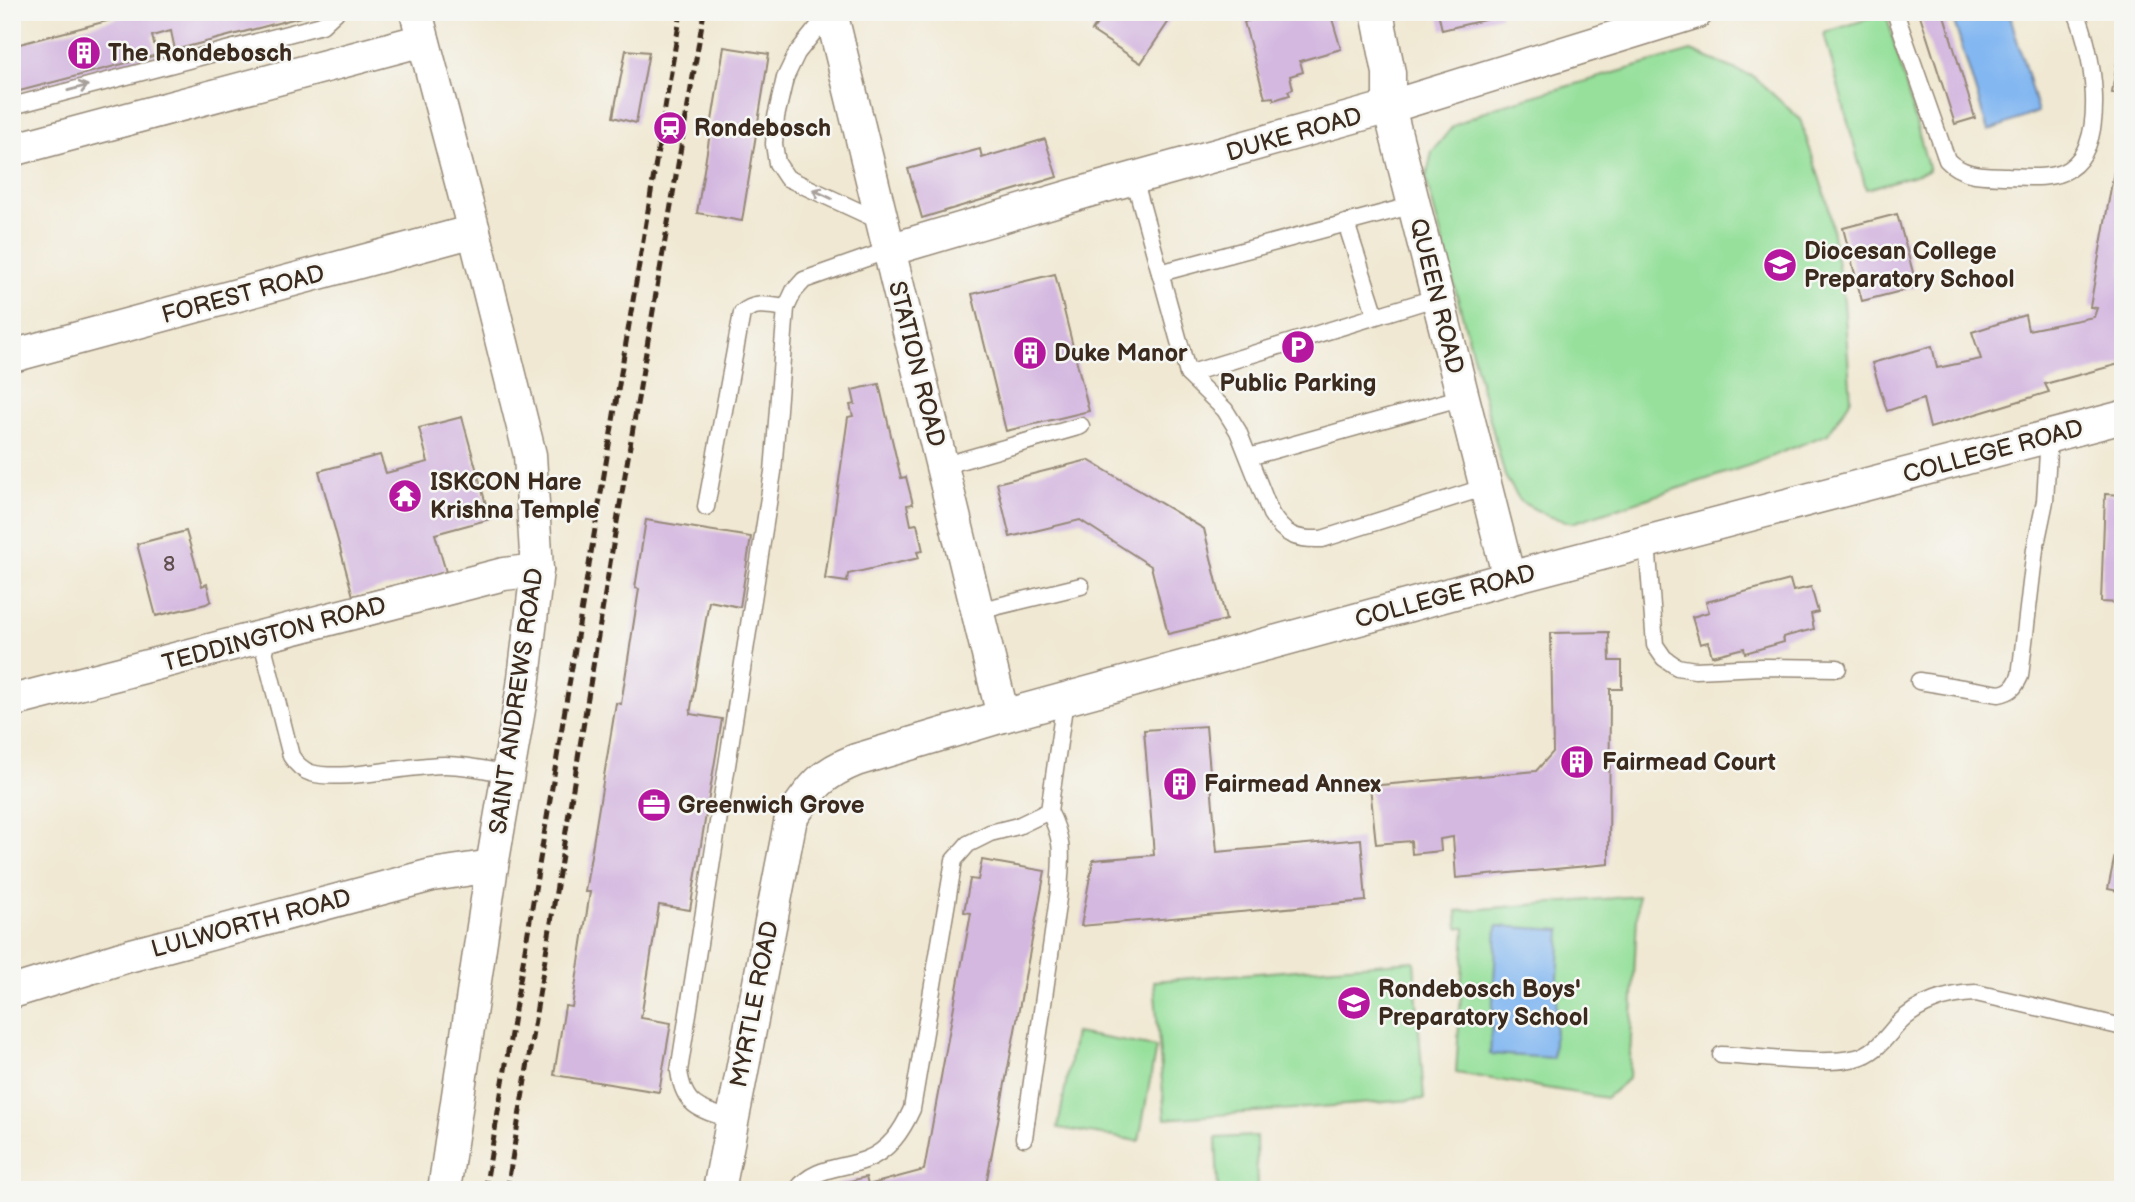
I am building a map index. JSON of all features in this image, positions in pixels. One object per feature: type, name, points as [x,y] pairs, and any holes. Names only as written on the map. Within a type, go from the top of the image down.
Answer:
[{"type":"street","name":"STATION ROAD","points":[[831,12],[1003,716]]},
{"type":"street","name":"QUEEN ROAD","points":[[1377,12],[1389,73],[1389,107],[1509,578]]},
{"type":"street","name":"DUKE ROAD","points":[[886,236],[1134,178],[1389,107],[1697,12]]},
{"type":"street","points":[[12,150],[420,26]]},
{"type":"street","name":"SAINT ANDREWS ROAD","points":[[420,26],[530,454],[537,570],[523,686],[492,866],[444,1190]]},
{"type":"street","name":"FOREST ROAD","points":[[12,356],[474,231]]},
{"type":"street","name":"COLLEGE ROAD","points":[[791,818],[817,782],[856,760],[1003,716],[1509,578],[2123,417]]},
{"type":"street","name":"TEDDINGTON ROAD","points":[[12,701],[504,574],[537,570]]},
{"type":"street","name":"MYRTLE ROAD","points":[[719,1190],[791,818]]},
{"type":"street","name":"LULWORTH ROAD","points":[[12,992],[128,956],[418,879],[492,866]]},
{"type":"lane","points":[[12,106],[322,25],[336,12]]},
{"type":"lane","points":[[831,12],[797,53],[785,78],[776,117],[774,144],[777,163],[787,178],[886,236]]},
{"type":"lane","points":[[1895,12],[1947,160],[1955,169],[1971,174],[2019,177],[2058,175],[2071,168],[2087,145],[2094,116],[2095,87],[2076,12]]},
{"type":"lane","points":[[1134,178],[1177,335],[1185,354],[1188,374],[1225,410],[1238,431],[1272,514],[1289,535],[1303,540],[1322,539],[1486,487]]},
{"type":"lane","points":[[1160,273],[1414,205]]},
{"type":"lane","points":[[1346,223],[1376,316]]},
{"type":"lane","points":[[732,1119],[699,1108],[688,1101],[681,1088],[679,1071],[772,472],[786,309],[794,291],[804,280],[886,236]]},
{"type":"lane","points":[[1188,374],[1437,297]]},
{"type":"lane","points":[[706,507],[742,313],[748,307],[756,305],[786,309]]},
{"type":"lane","points":[[1249,457],[1462,397]]},
{"type":"lane","points":[[942,466],[1081,426]]},
{"type":"lane","points":[[1919,681],[1999,694],[2009,692],[2016,685],[2020,676],[2035,549],[2045,501],[2049,436]]},
{"type":"lane","points":[[1647,542],[1655,645],[1664,658],[1677,667],[1695,670],[1838,668]]},
{"type":"lane","points":[[978,611],[1081,586]]},
{"type":"lane","points":[[261,638],[291,756],[309,773],[344,775],[413,766],[449,765],[509,774]]},
{"type":"lane","points":[[1024,1138],[1059,891],[1059,831],[1049,811],[1065,699]]},
{"type":"lane","points":[[797,1190],[815,1173],[867,1159],[887,1147],[902,1131],[912,1109],[954,860],[968,844],[1018,826],[1049,811]]},
{"type":"lane","points":[[1721,1055],[1829,1060],[1858,1057],[1883,1044],[1898,1024],[1916,1009],[1957,994],[1976,993],[2123,1027]]},
{"type":"green space","points":[[1886,13],[1929,171],[1866,189],[1824,33]]},
{"type":"green space","points":[[1691,51],[1754,77],[1800,119],[1828,204],[1844,302],[1851,399],[1828,434],[1750,465],[1572,523],[1548,516],[1521,502],[1505,476],[1426,179],[1432,152],[1453,126],[1495,107]]},
{"type":"green space","points":[[1638,896],[1629,1078],[1606,1098],[1456,1073],[1465,928],[1458,928],[1457,911]]},
{"type":"green space","points":[[1414,961],[1424,1099],[1165,1119],[1154,981]]},
{"type":"green space","points":[[1075,1033],[1156,1047],[1139,1141],[1058,1128]]},
{"type":"green space","points":[[1256,1136],[1257,1190],[1218,1190],[1216,1138]]},
{"type":"water","points":[[1951,12],[2009,12],[2038,112],[1988,131]]},
{"type":"water","points":[[1497,926],[1561,930],[1553,1058],[1490,1054]]},
{"type":"building","name":"The Rondebosch","points":[[141,12],[316,13],[175,50],[171,31],[163,33],[152,36],[157,55],[12,93],[12,46]]},
{"type":"building","points":[[1105,12],[1175,12],[1141,63],[1092,31]]},
{"type":"building","points":[[1279,12],[1330,12],[1341,49],[1300,61],[1303,72],[1290,76],[1293,89],[1288,91],[1290,95],[1274,100],[1273,97],[1265,98],[1244,22]]},
{"type":"building","points":[[1438,12],[1500,12],[1501,16],[1442,30]]},
{"type":"building","points":[[1919,12],[1943,12],[1975,118],[1955,124]]},
{"type":"building","points":[[2123,37],[2123,95],[2112,93]]},
{"type":"building","points":[[724,47],[769,54],[742,221],[697,213]]},
{"type":"building","points":[[626,50],[649,52],[636,123],[613,117]]},
{"type":"building","points":[[2121,131],[2123,363],[2045,384],[2049,392],[1930,428],[1923,399],[1887,411],[1872,363],[1932,346],[1937,368],[1981,359],[1972,332],[2025,315],[2028,330],[2094,317],[2097,308],[2090,307]]},
{"type":"building","points":[[1045,139],[1057,177],[922,218],[908,169],[980,149],[982,158]]},
{"type":"building","points":[[1897,214],[1917,287],[1862,301],[1843,228]]},
{"type":"building","name":"Duke Manor","points":[[1055,274],[1089,411],[1006,431],[972,294]]},
{"type":"building","points":[[879,384],[901,478],[906,477],[913,504],[907,505],[911,525],[917,524],[923,551],[917,552],[919,558],[848,574],[847,582],[825,579],[848,417],[853,416],[850,405],[855,404],[852,390]]},
{"type":"building","name":"ISKCON Hare Krishna Temple","points":[[462,417],[490,519],[435,534],[446,572],[353,596],[319,471],[380,455],[386,473],[428,462],[419,428]]},
{"type":"building","points":[[1088,460],[1204,529],[1226,620],[1168,634],[1151,566],[1080,520],[1010,537],[997,483]]},
{"type":"building","points":[[2105,494],[2123,495],[2123,603],[2101,602]]},
{"type":"building","name":"Greenwich Grove","points":[[646,520],[751,537],[740,607],[709,601],[690,714],[722,719],[690,910],[659,905],[641,1018],[671,1023],[659,1092],[554,1075],[565,1006],[572,1007],[590,892],[585,892],[616,703],[621,704],[639,589],[635,588]]},
{"type":"building","points":[[186,531],[202,586],[207,584],[211,601],[156,616],[137,544]]},
{"type":"building","points":[[1790,580],[1793,591],[1811,587],[1818,612],[1811,614],[1814,629],[1783,637],[1784,642],[1745,653],[1744,648],[1712,656],[1708,642],[1700,644],[1692,617],[1709,612],[1706,602]]},
{"type":"building","name":"Fairmead Court","points":[[1609,632],[1610,661],[1622,661],[1622,689],[1610,689],[1609,864],[1456,878],[1453,837],[1440,839],[1441,851],[1412,854],[1411,841],[1376,844],[1370,786],[1536,771],[1553,752],[1551,633]]},
{"type":"building","name":"Fairmead Annex","points":[[1206,726],[1217,852],[1361,839],[1366,901],[1081,926],[1093,860],[1154,855],[1144,730]]},
{"type":"building","points":[[2123,821],[2123,892],[2108,889]]},
{"type":"building","points":[[982,860],[1045,871],[985,1190],[832,1190],[831,1186],[866,1177],[868,1185],[924,1170],[971,913],[964,912],[970,879],[978,880]]},
{"type":"railway","points":[[485,1190],[681,12]]},
{"type":"railway","points":[[507,1190],[704,12]]},
{"type":"place","name":"The Rondebosch","points":[[84,53]]},
{"type":"place","name":"Rondebosch","points":[[670,128]]},
{"type":"place","name":"Diocesan College Preparatory School","points":[[1780,265]]},
{"type":"place","name":"Public Parking","points":[[1298,347]]},
{"type":"place","name":"Duke Manor","points":[[1030,353]]},
{"type":"place","name":"ISKCON Hare Krishna Temple","points":[[405,496]]},
{"type":"place","name":"Fairmead Court","points":[[1577,762]]},
{"type":"place","name":"Fairmead Annex","points":[[1180,784]]},
{"type":"place","name":"Greenwich Grove","points":[[654,805]]},
{"type":"place","name":"Rondebosch Boys' Preparatory School","points":[[1354,1003]]}]
